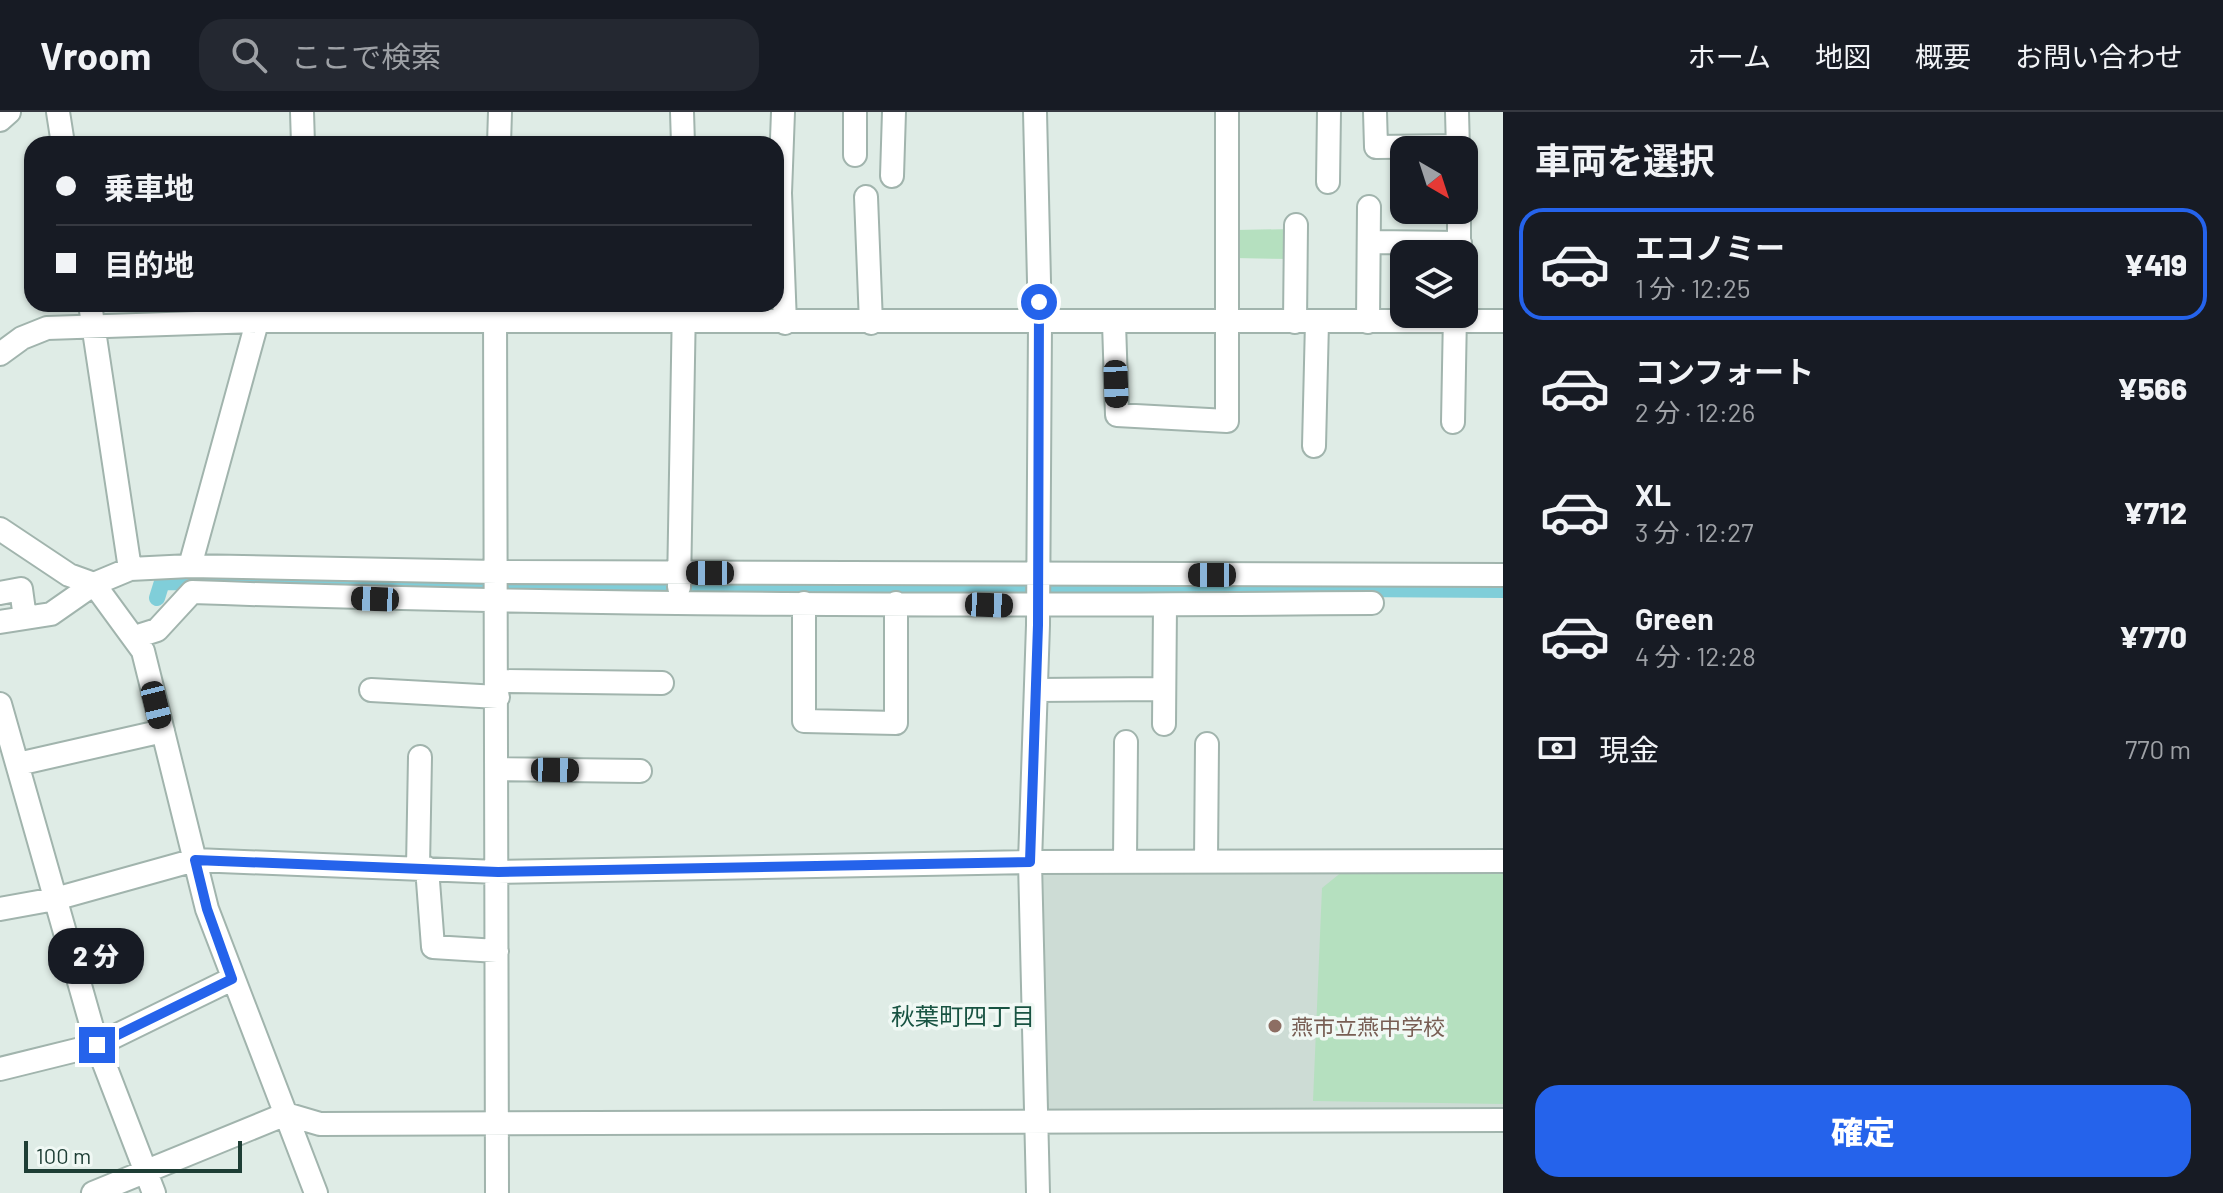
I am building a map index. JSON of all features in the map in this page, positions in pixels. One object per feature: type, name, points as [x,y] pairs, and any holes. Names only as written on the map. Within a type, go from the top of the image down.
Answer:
[{"type":"street","points":[[0,120],[9,112]]},
{"type":"street","points":[[58,112],[62,136]]},
{"type":"street","points":[[302,112],[303,136]]},
{"type":"street","points":[[499,136],[500,112]]},
{"type":"street","points":[[682,112],[683,136]]},
{"type":"street","points":[[782,136],[783,112]]},
{"type":"street","points":[[855,112],[855,155]]},
{"type":"street","points":[[892,176],[894,112]]},
{"type":"street","points":[[1035,112],[1040,324],[1036,690],[1030,862],[1038,1193]]},
{"type":"street","points":[[1114,323],[1117,415],[1227,421],[1227,112]]},
{"type":"street","points":[[1328,182],[1329,112]]},
{"type":"street","points":[[1375,112],[1376,147],[1390,147]]},
{"type":"street","points":[[1457,112],[1458,136]]},
{"type":"street","points":[[866,197],[871,323]]},
{"type":"street","points":[[1368,322],[1369,207]]},
{"type":"street","points":[[1296,225],[1314,446]]},
{"type":"street","points":[[1371,242],[1390,244]]},
{"type":"street","points":[[784,304],[785,323]]},
{"type":"street","points":[[91,312],[130,569]]},
{"type":"street","points":[[0,354],[22,338],[47,328],[94,327],[259,312],[684,313],[785,323],[1390,321]]},
{"type":"street","points":[[190,566],[259,312]]},
{"type":"street","points":[[495,313],[497,1193]]},
{"type":"street","points":[[679,587],[684,313]]},
{"type":"street","points":[[1478,319],[1503,321]]},
{"type":"street","points":[[1453,422],[1455,328]]},
{"type":"street","points":[[0,529],[69,575],[94,584],[143,651],[207,909],[316,1193]]},
{"type":"street","points":[[0,622],[51,614],[94,584],[130,569],[190,566],[497,586],[679,587],[804,603],[896,603],[1037,589],[1165,605],[1360,593],[1503,575]]},
{"type":"street","points":[[135,637],[157,630],[192,592],[497,586],[1360,593]]},
{"type":"street","points":[[0,593],[21,589],[25,618]]},
{"type":"street","points":[[804,603],[804,721],[896,723],[896,603]]},
{"type":"street","points":[[1164,724],[1165,605]]},
{"type":"street","points":[[371,690],[662,683]]},
{"type":"street","points":[[1036,690],[1162,689]]},
{"type":"street","points":[[0,704],[97,1045],[154,1193]]},
{"type":"street","points":[[18,764],[163,731]]},
{"type":"street","points":[[1125,861],[1126,742]]},
{"type":"street","points":[[1206,861],[1207,744]]},
{"type":"street","points":[[420,757],[422,868],[433,947],[497,951]]},
{"type":"street","points":[[498,769],[640,771]]},
{"type":"street","points":[[0,909],[55,899],[195,860],[498,872],[1030,862],[1503,861]]},
{"type":"street","points":[[0,1069],[97,1045],[232,979]]},
{"type":"street","points":[[93,1193],[185,1158],[286,1114],[320,1124],[1503,1120]]},
{"type":"shaded area","name":"燕市立燕中学校","points":[[1048,865],[1503,867],[1503,1111],[1438,1114],[1320,1108],[1048,1109],[1043,873]]},
{"type":"green space","points":[[1293,229],[1291,259],[1235,258],[1236,230]]},
{"type":"green space","points":[[1348,867],[1503,867],[1503,1104],[1313,1101],[1322,888]]},
{"type":"waterway","points":[[157,598],[162,582],[1503,590]]},
{"type":"place","name":"燕市立燕中学校","points":[[1275,1026]]},
{"type":"district","name":"秋葉町四丁目","points":[[963,1015]]},
{"type":"route","points":[[97,1045],[232,979],[207,909],[195,860],[498,872],[1030,862],[1038,625],[1039,302]]}]
